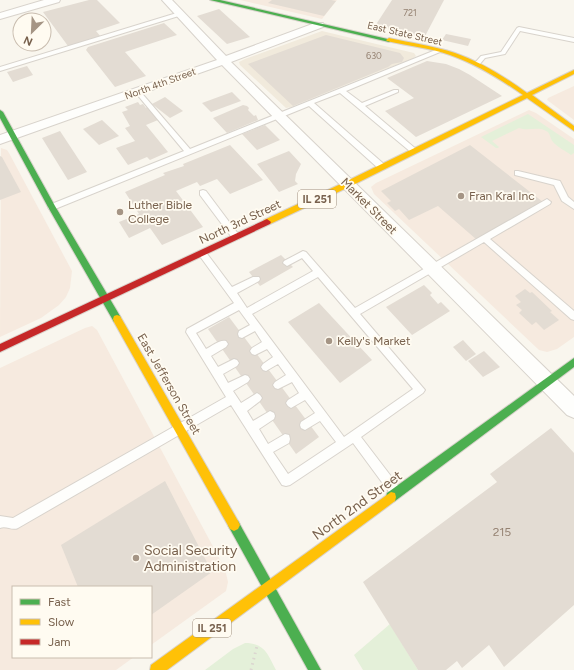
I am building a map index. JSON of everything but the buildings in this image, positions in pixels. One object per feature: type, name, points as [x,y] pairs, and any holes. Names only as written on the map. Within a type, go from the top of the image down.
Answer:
[{"type":"main road","name":"East State Street","points":[[213,0],[438,51],[462,58],[477,64],[574,129]]},
{"type":"main road","name":"North 3rd Street","points":[[0,348],[348,184],[574,72]]},
{"type":"main road","name":"East Jefferson Street","points":[[0,112],[52,207],[180,428],[315,670]]},
{"type":"main road","name":"North 2nd Street","points":[[156,670],[574,362]]},
{"type":"street","points":[[0,16],[34,3],[55,0]]},
{"type":"street","name":"Market Street","points":[[167,0],[224,60],[574,409]]},
{"type":"street","name":"North 4th Street","points":[[0,140],[319,25]]},
{"type":"lane","points":[[0,69],[180,14]]},
{"type":"lane","points":[[477,64],[484,57],[503,53],[519,29],[574,40]]},
{"type":"lane","points":[[52,207],[438,51]]},
{"type":"lane","points":[[342,90],[414,151]]},
{"type":"lane","points":[[137,91],[189,152]]},
{"type":"lane","points":[[361,106],[396,91]]},
{"type":"lane","points":[[310,103],[382,167]]},
{"type":"lane","points":[[518,173],[558,183],[565,199],[574,206]]},
{"type":"lane","points":[[203,193],[236,236]]},
{"type":"lane","points":[[354,313],[547,202]]},
{"type":"lane","points":[[485,239],[574,316]]},
{"type":"lane","points":[[202,253],[343,444]]},
{"type":"lane","points":[[287,263],[303,254],[319,272],[420,390],[343,444],[286,481],[190,332],[319,272]]},
{"type":"lane","points":[[232,292],[256,279]]},
{"type":"lane","points":[[242,334],[256,326]]},
{"type":"lane","points":[[255,351],[269,343]]},
{"type":"lane","points":[[205,355],[223,344]]},
{"type":"lane","points":[[266,367],[280,358]]},
{"type":"lane","points":[[216,373],[234,363]]},
{"type":"lane","points":[[278,385],[293,376]]},
{"type":"lane","points":[[227,390],[244,379]]},
{"type":"lane","points":[[290,403],[306,394]]},
{"type":"lane","points":[[240,410],[257,398]]},
{"type":"lane","points":[[0,522],[2,521],[14,524],[232,399]]},
{"type":"lane","points":[[305,425],[321,414]]},
{"type":"lane","points":[[252,428],[270,416]]},
{"type":"lane","points":[[354,436],[396,493]]},
{"type":"lane","points":[[266,451],[285,439]]},
{"type":"path","points":[[251,670],[257,646]]},
{"type":"shaded area","points":[[240,0],[337,0],[322,19]]},
{"type":"shaded area","points":[[322,31],[414,53],[416,56],[412,59],[286,108],[240,65],[239,62],[245,59]]},
{"type":"shaded area","points":[[574,86],[574,120],[547,100],[548,98]]},
{"type":"shaded area","points":[[529,110],[536,113],[574,139],[574,337],[557,349],[547,352],[539,350],[374,194],[371,187],[376,183]]},
{"type":"shaded area","points":[[1,148],[7,150],[9,153],[72,271],[70,288],[66,297],[59,305],[41,318],[0,337]]},
{"type":"shaded area","points":[[92,326],[97,330],[225,569],[228,582],[226,591],[152,644],[152,586],[12,586],[12,658],[133,658],[116,670],[0,670],[0,368]]},
{"type":"green space","points":[[528,114],[574,145],[574,153],[571,155],[557,146],[553,142],[548,132],[541,129],[519,128],[492,141],[499,147],[498,148],[481,137]]},
{"type":"green space","points":[[390,624],[418,670],[363,670],[354,655]]},
{"type":"green space","points":[[245,643],[257,645],[265,651],[276,670],[205,670],[233,649]]},
{"type":"traffic: fast","points":[[213,0],[389,40]]},
{"type":"traffic: fast","points":[[0,112],[52,207],[117,319]]},
{"type":"traffic: fast","points":[[391,497],[574,362]]},
{"type":"traffic: fast","points":[[234,525],[315,670]]},
{"type":"traffic: slow","points":[[389,40],[444,52],[469,60],[500,77],[574,129]]},
{"type":"traffic: slow","points":[[267,222],[348,184],[574,72]]},
{"type":"traffic: slow","points":[[117,319],[234,525]]},
{"type":"traffic: slow","points":[[156,670],[391,497]]},
{"type":"traffic: jam","points":[[0,348],[267,222]]},
{"type":"place","name":"Fran Kral Inc","points":[[461,196]]},
{"type":"place","name":"Luther Bible College","points":[[120,212]]},
{"type":"place","name":"Kelly's Market","points":[[329,341]]},
{"type":"place","name":"Social Security Administration","points":[[136,558]]}]
